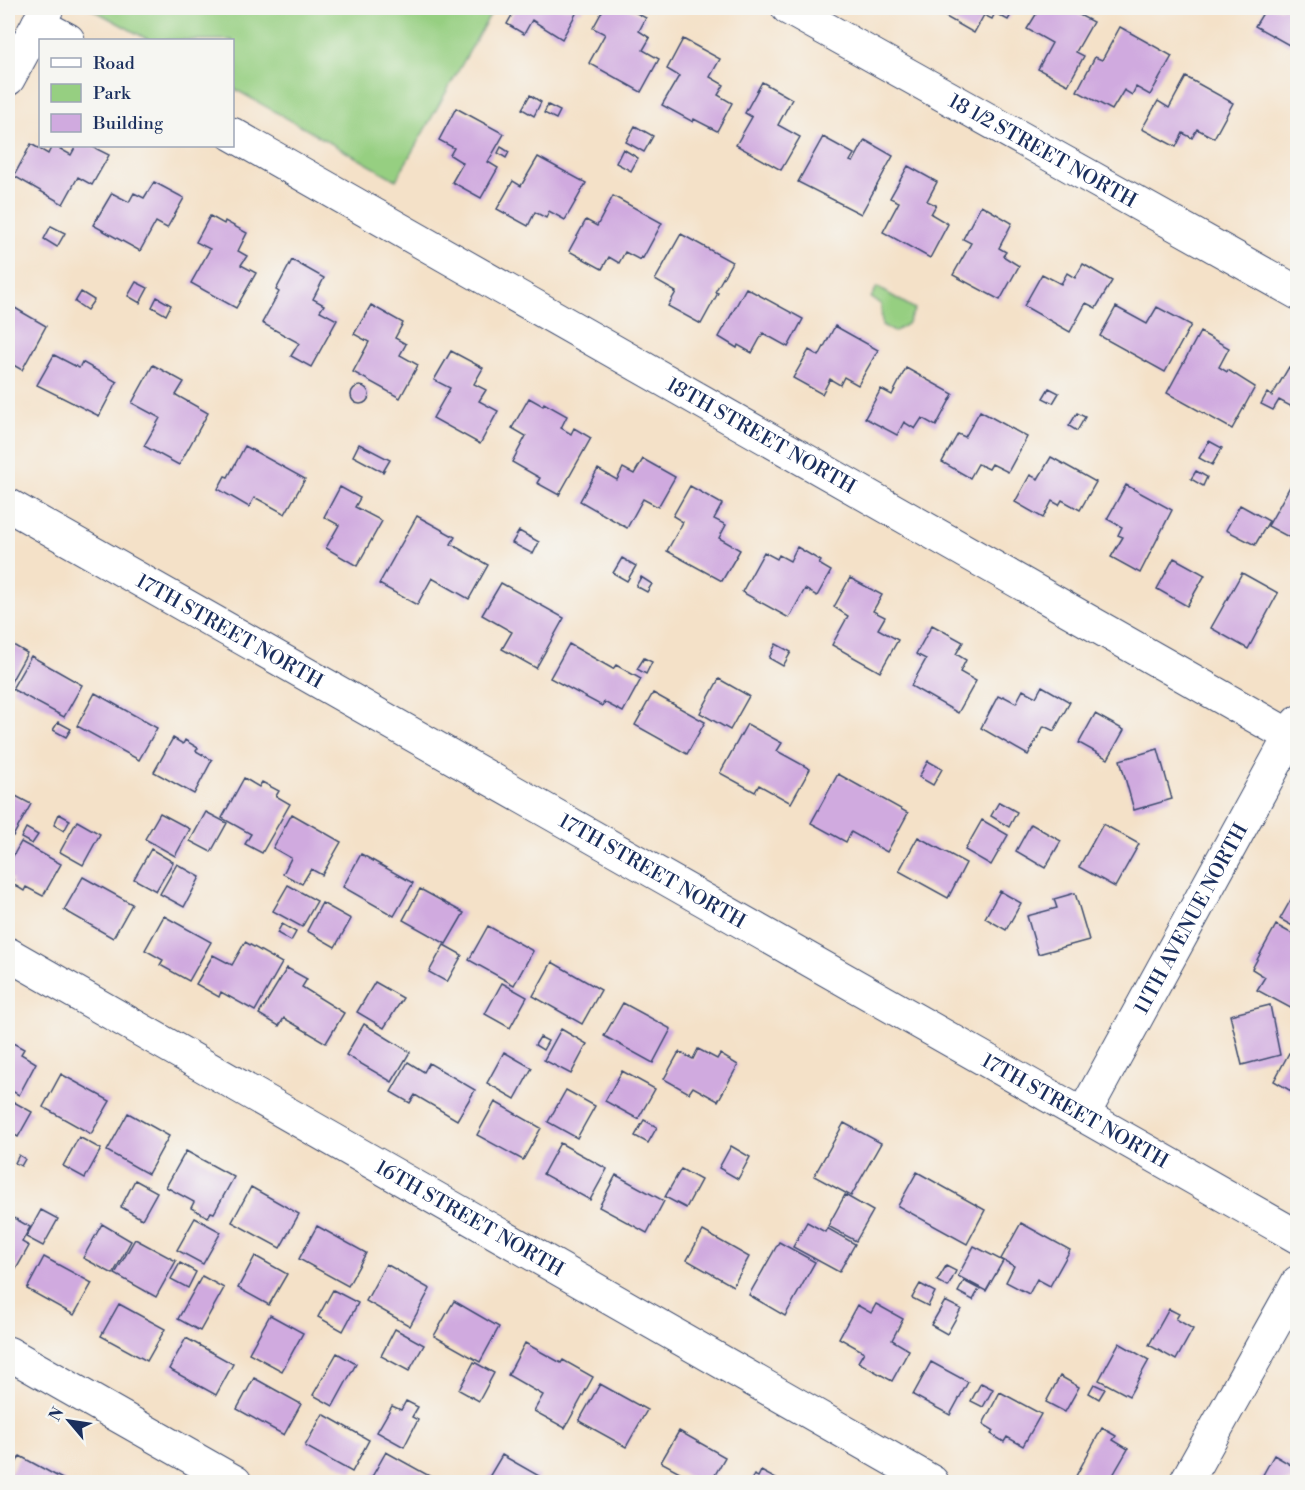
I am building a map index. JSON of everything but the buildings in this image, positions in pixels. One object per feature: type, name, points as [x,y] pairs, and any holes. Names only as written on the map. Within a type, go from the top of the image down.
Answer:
[{"type":"street","name":"18 1/2 STREET NORTH","points":[[788,8],[1298,293]]},
{"type":"street","points":[[8,79],[43,16],[67,39]]},
{"type":"street","name":"18TH STREET NORTH","points":[[234,135],[1294,729]]},
{"type":"street","name":"17TH STREET NORTH","points":[[8,505],[1298,1237]]},
{"type":"street","name":"11TH AVENUE NORTH","points":[[1083,1115],[1294,729]]},
{"type":"street","name":"16TH STREET NORTH","points":[[8,954],[932,1482]]},
{"type":"street","points":[[1186,1482],[1298,1282]]},
{"type":"street","points":[[8,1353],[235,1482]]},
{"type":"green space","points":[[90,8],[494,8],[396,180],[234,89],[234,39],[147,39]]},
{"type":"green space","points":[[877,287],[915,309],[907,324],[894,332],[882,325],[881,304],[871,298]]}]
